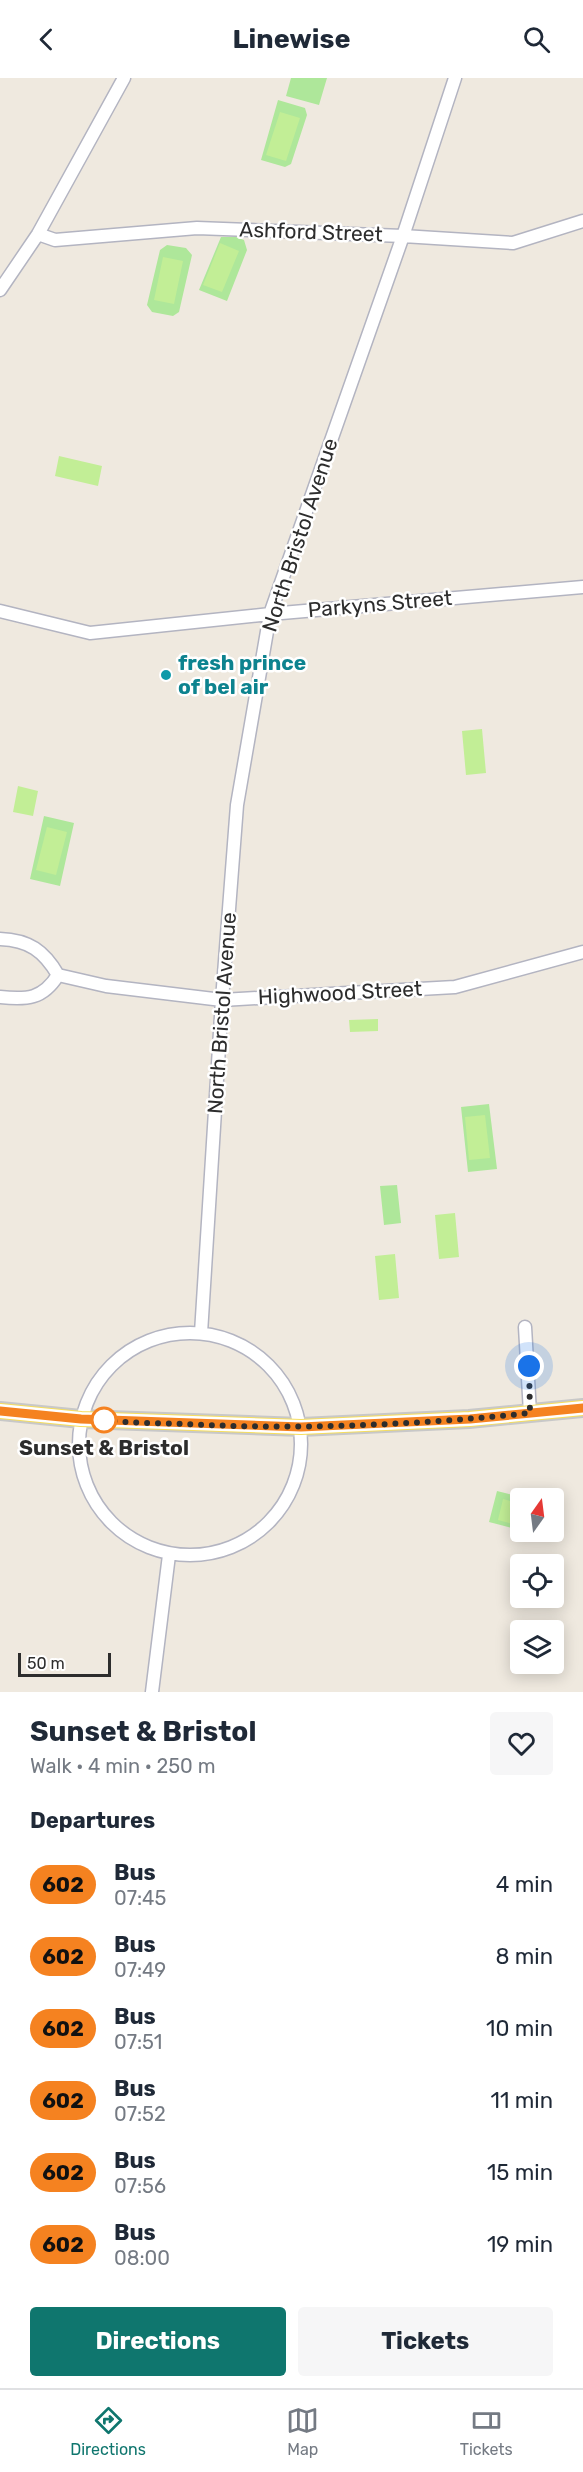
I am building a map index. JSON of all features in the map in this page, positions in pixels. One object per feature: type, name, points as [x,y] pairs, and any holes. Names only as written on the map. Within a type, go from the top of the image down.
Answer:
[{"type":"main road","points":[[0,1411],[81,1419],[301,1427],[458,1420],[583,1408]]},
{"type":"street","points":[[0,290],[38,234],[124,78]]},
{"type":"street","name":"North Bristol Avenue","points":[[201,1333],[237,805],[270,614],[403,236],[455,78]]},
{"type":"street","name":"Ashford Street","points":[[38,234],[55,240],[197,228],[513,243],[583,221]]},
{"type":"street","name":"Parkyns Street","points":[[0,611],[90,633],[270,614],[583,587]]},
{"type":"street","points":[[0,939],[20,941],[33,947],[47,957],[58,975],[50,988],[39,994],[20,999],[0,997]]},
{"type":"street","name":"Highwood Street","points":[[58,975],[106,986],[222,1000],[455,987],[583,952]]},
{"type":"street","points":[[525,1327],[530,1413]]},
{"type":"street","points":[[201,1333],[242,1348],[263,1360],[278,1375],[301,1427],[297,1473],[288,1499],[272,1524],[241,1545],[209,1554],[169,1555],[136,1541],[115,1523],[95,1497],[84,1470],[78,1446],[81,1419],[88,1396],[96,1381],[107,1365],[124,1352],[139,1344],[163,1337],[201,1333]]},
{"type":"street","points":[[152,1692],[169,1555]]},
{"type":"green space","points":[[291,78],[327,78],[319,105],[286,96]]},
{"type":"green space","points":[[278,100],[305,108],[307,115],[291,164],[285,167],[261,160]]},
{"type":"green space","points":[[280,112],[300,118],[286,161],[266,155]]},
{"type":"green space","points":[[221,237],[236,237],[244,240],[247,250],[227,301],[199,290]]},
{"type":"green space","points":[[220,243],[239,251],[222,292],[203,285]]},
{"type":"green space","points":[[167,245],[186,248],[192,255],[179,312],[173,316],[152,312],[147,305],[160,250]]},
{"type":"green space","points":[[163,257],[183,261],[174,304],[154,300]]},
{"type":"green space","points":[[59,456],[102,466],[98,486],[55,476]]},
{"type":"green space","points":[[482,729],[486,773],[466,775],[462,731]]},
{"type":"green space","points":[[18,786],[38,791],[33,816],[13,812]]},
{"type":"green space","points":[[44,816],[74,823],[60,886],[30,879]]},
{"type":"green space","points":[[47,827],[67,832],[56,875],[36,870]]},
{"type":"green space","points":[[378,1019],[378,1031],[350,1032],[349,1020]]},
{"type":"green space","points":[[489,1104],[497,1169],[468,1172],[461,1107]]},
{"type":"green space","points":[[485,1115],[490,1158],[469,1160],[465,1117]]},
{"type":"green space","points":[[397,1185],[401,1223],[384,1225],[380,1186]]},
{"type":"green space","points":[[455,1213],[459,1257],[439,1259],[435,1215]]},
{"type":"green space","points":[[395,1254],[399,1298],[379,1300],[375,1256]]},
{"type":"green space","points":[[497,1491],[510,1494],[510,1527],[489,1522]]},
{"type":"green space","points":[[503,1499],[510,1501],[510,1523],[498,1520]]},
{"type":"bus line","name":"602","points":[[0,1411],[81,1419],[301,1427],[470,1419],[583,1408]]},
{"type":"place","name":"fresh prince of bel air","points":[[166,675]]},
{"type":"place","name":"Sunset & Bristol","points":[[104,1420]]},
{"type":"route","points":[[104,1420],[301,1427],[470,1419],[530,1413],[529,1366]]}]
